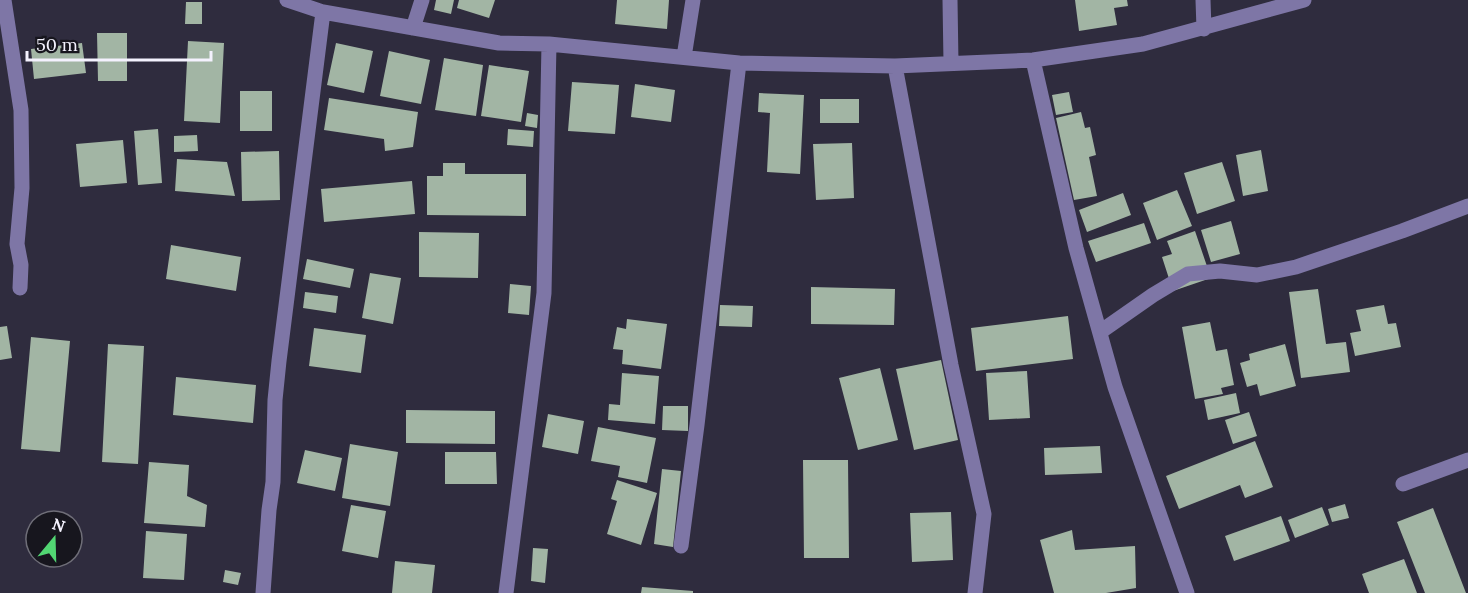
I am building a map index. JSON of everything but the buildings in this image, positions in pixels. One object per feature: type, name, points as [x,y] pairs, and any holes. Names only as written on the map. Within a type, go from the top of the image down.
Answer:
[{"type":"street","points":[[4,0],[21,110],[22,188],[17,244],[21,265],[21,288]]},
{"type":"street","points":[[287,0],[323,12],[499,43],[549,44],[739,63],[895,66],[1033,60],[1143,44],[1304,0]]},
{"type":"street","points":[[412,28],[422,0]]},
{"type":"street","points":[[684,57],[693,0]]},
{"type":"street","points":[[950,0],[951,63]]},
{"type":"street","points":[[1203,0],[1204,29]]},
{"type":"street","points":[[263,593],[268,510],[273,482],[275,400],[279,361],[323,12]]},
{"type":"street","points":[[506,593],[544,293],[549,44]]},
{"type":"street","points":[[1033,60],[1076,248],[1115,387],[1187,593]]},
{"type":"street","points":[[681,546],[739,63]]},
{"type":"street","points":[[895,66],[951,365],[984,514],[975,593]]},
{"type":"street","points":[[1100,332],[1188,274],[1220,271],[1257,275],[1296,267],[1468,206]]},
{"type":"street","points":[[1403,484],[1468,460]]}]
